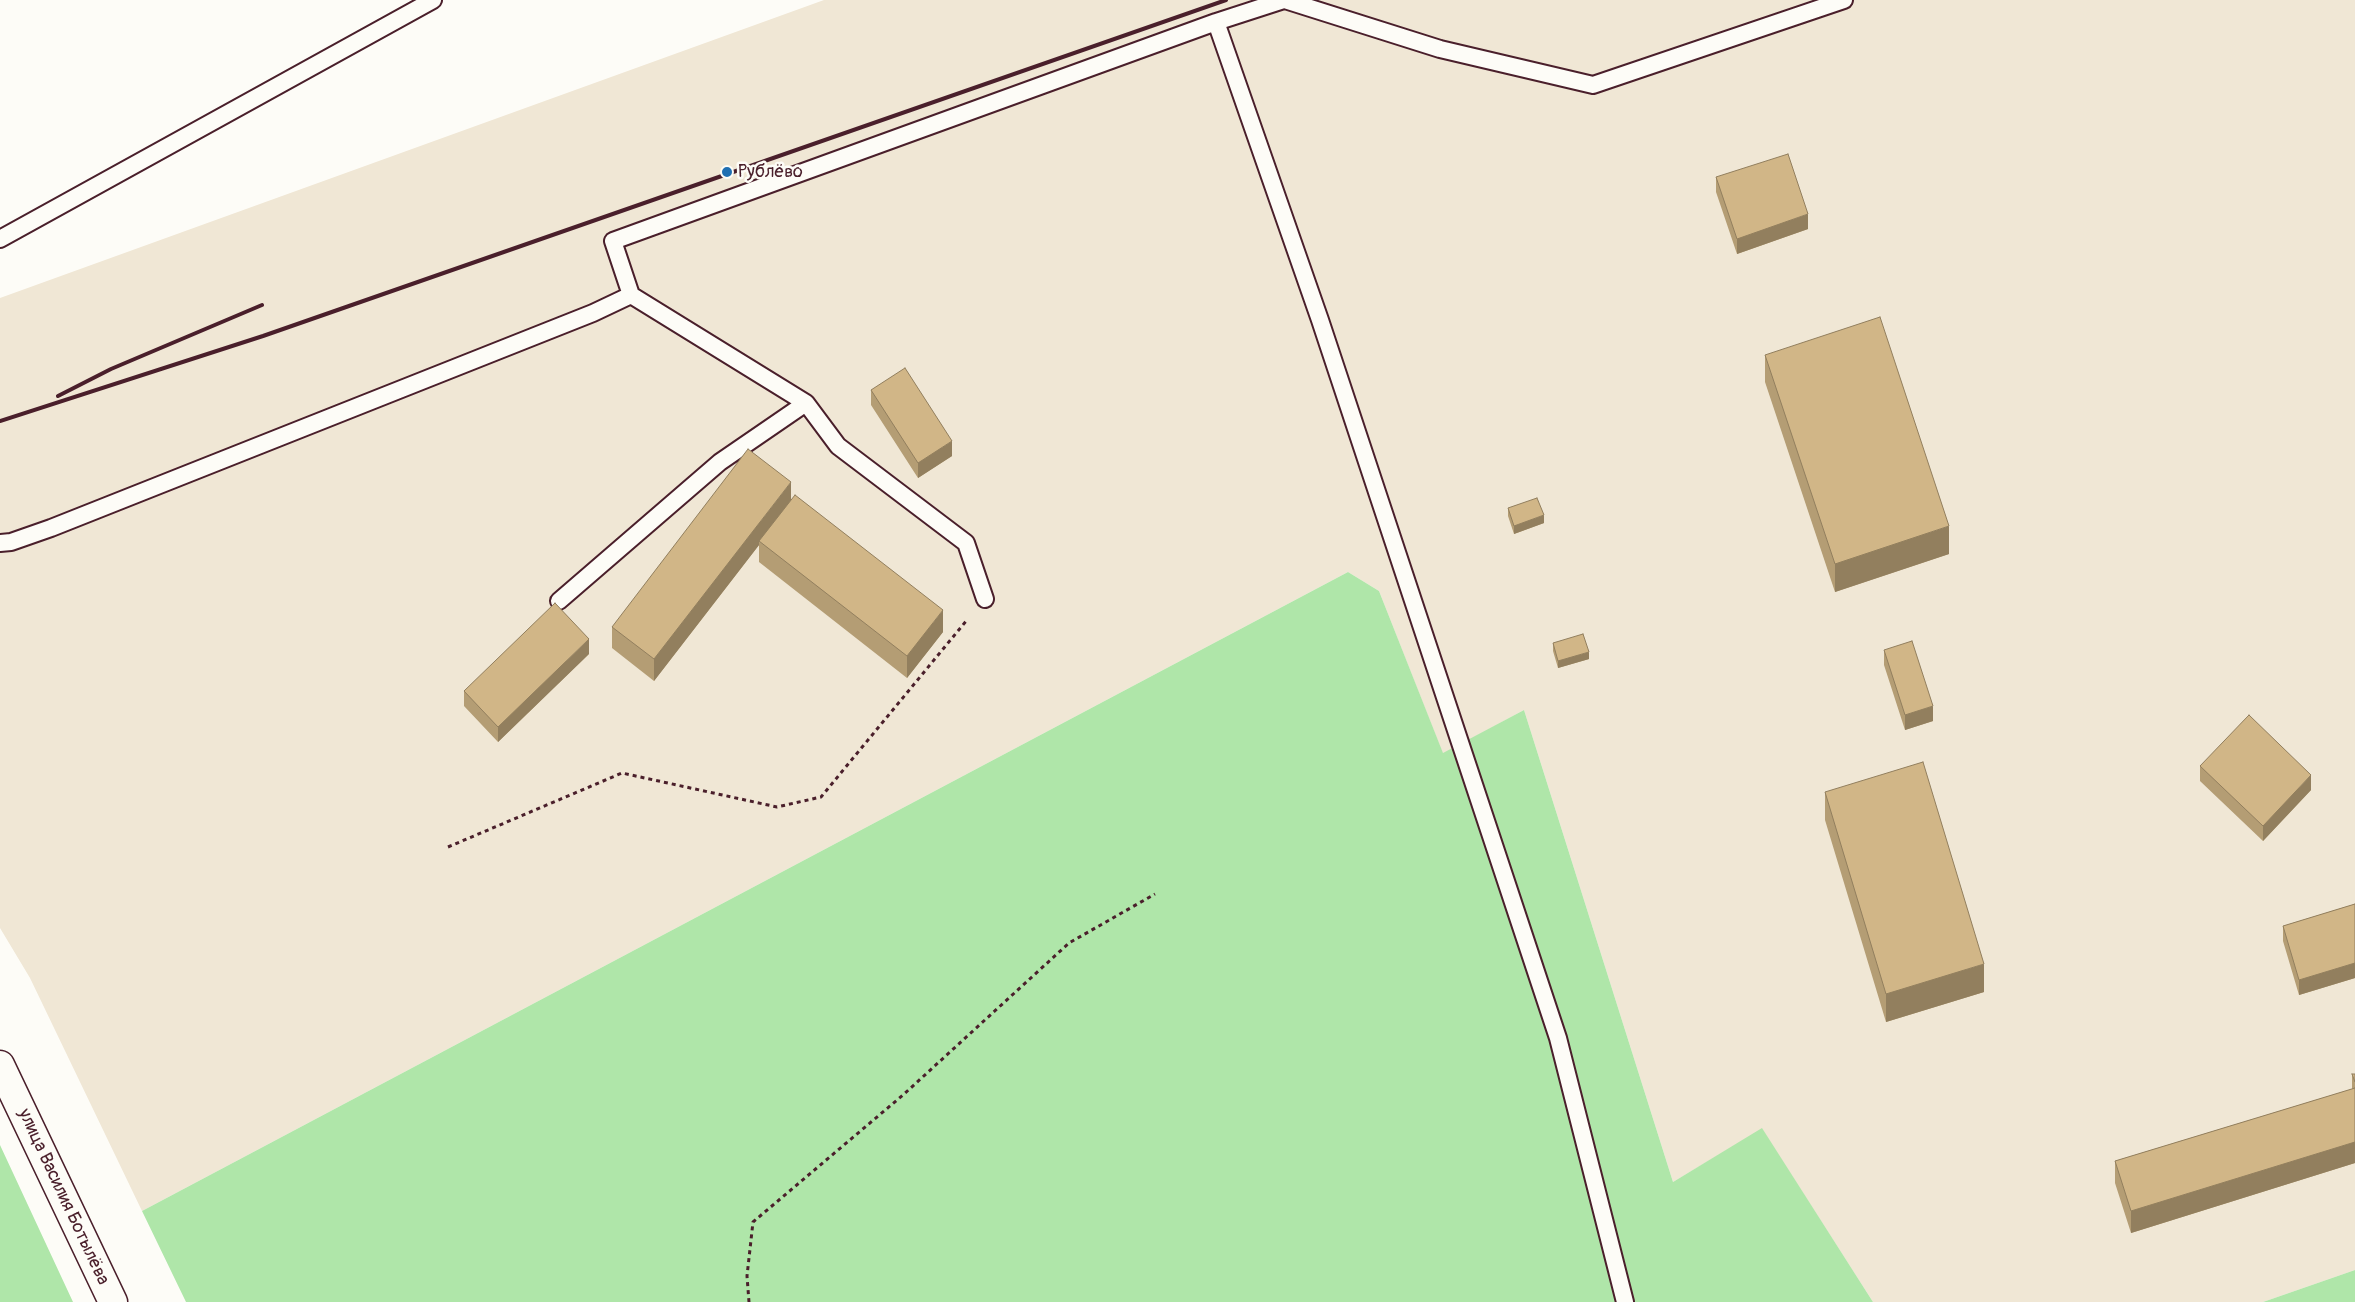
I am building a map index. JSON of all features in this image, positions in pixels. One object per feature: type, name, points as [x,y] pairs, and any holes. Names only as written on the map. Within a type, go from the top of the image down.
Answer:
[{"type":"street","name":"улица Василия Ботылёва","points":[[0,1065],[113,1302]]},
{"type":"lane","points":[[0,239],[433,0]]},
{"type":"lane","points":[[985,599],[966,543],[838,446],[806,403],[631,295],[613,241],[1216,22],[1285,0],[1440,49],[1593,85],[1844,0]]},
{"type":"lane","points":[[1216,22],[1320,320],[1558,1038],[1626,1302]]},
{"type":"lane","points":[[0,543],[11,542],[50,528],[593,313],[631,295]]},
{"type":"lane","points":[[559,601],[720,462],[806,403]]},
{"type":"path","points":[[448,847],[622,773],[777,807],[821,797],[985,599]]},
{"type":"path","points":[[749,1302],[747,1276],[753,1222],[904,1095],[1069,943],[1155,894]]},
{"type":"shaded area","points":[[824,0],[2355,0],[2355,1270],[2263,1302],[1873,1302],[1762,1129],[1673,1182],[1524,710],[1443,754],[1379,591],[1348,572],[142,1211],[30,978],[0,928],[0,298]]},
{"type":"green space","points":[[1348,572],[1379,591],[1443,753],[1524,710],[1673,1182],[1762,1128],[1873,1302],[186,1302],[142,1211]]},
{"type":"green space","points":[[0,1145],[73,1302],[0,1302]]},
{"type":"green space","points":[[2355,1270],[2355,1302],[2263,1302]]},
{"type":"building","points":[[1788,154],[1808,214],[1737,239],[1716,177]]},
{"type":"building","points":[[1880,317],[1949,526],[1835,564],[1765,355]]},
{"type":"building","points":[[905,368],[952,441],[918,463],[871,390]]},
{"type":"building","points":[[748,449],[791,482],[654,659],[612,627]]},
{"type":"building","points":[[795,495],[943,610],[907,656],[759,541]]},
{"type":"building","points":[[1537,498],[1544,515],[1514,526],[1508,508]]},
{"type":"building","points":[[555,603],[589,639],[498,727],[464,691]]},
{"type":"building","points":[[1583,634],[1589,652],[1558,661],[1553,643]]},
{"type":"building","points":[[1912,641],[1933,706],[1905,715],[1884,650]]},
{"type":"building","points":[[2249,715],[2311,775],[2263,826],[2200,766]]},
{"type":"building","points":[[1923,762],[1984,964],[1886,994],[1825,792]]},
{"type":"building","points":[[2355,904],[2355,963],[2299,980],[2283,926]]},
{"type":"building","points":[[2355,1088],[2355,1142],[2131,1211],[2115,1161]]},
{"type":"railway","points":[[0,421],[263,336],[1226,0]]},
{"type":"railway","points":[[58,396],[111,369],[262,305]]},
{"type":"place","name":"Рублёво","points":[[727,172]]}]
